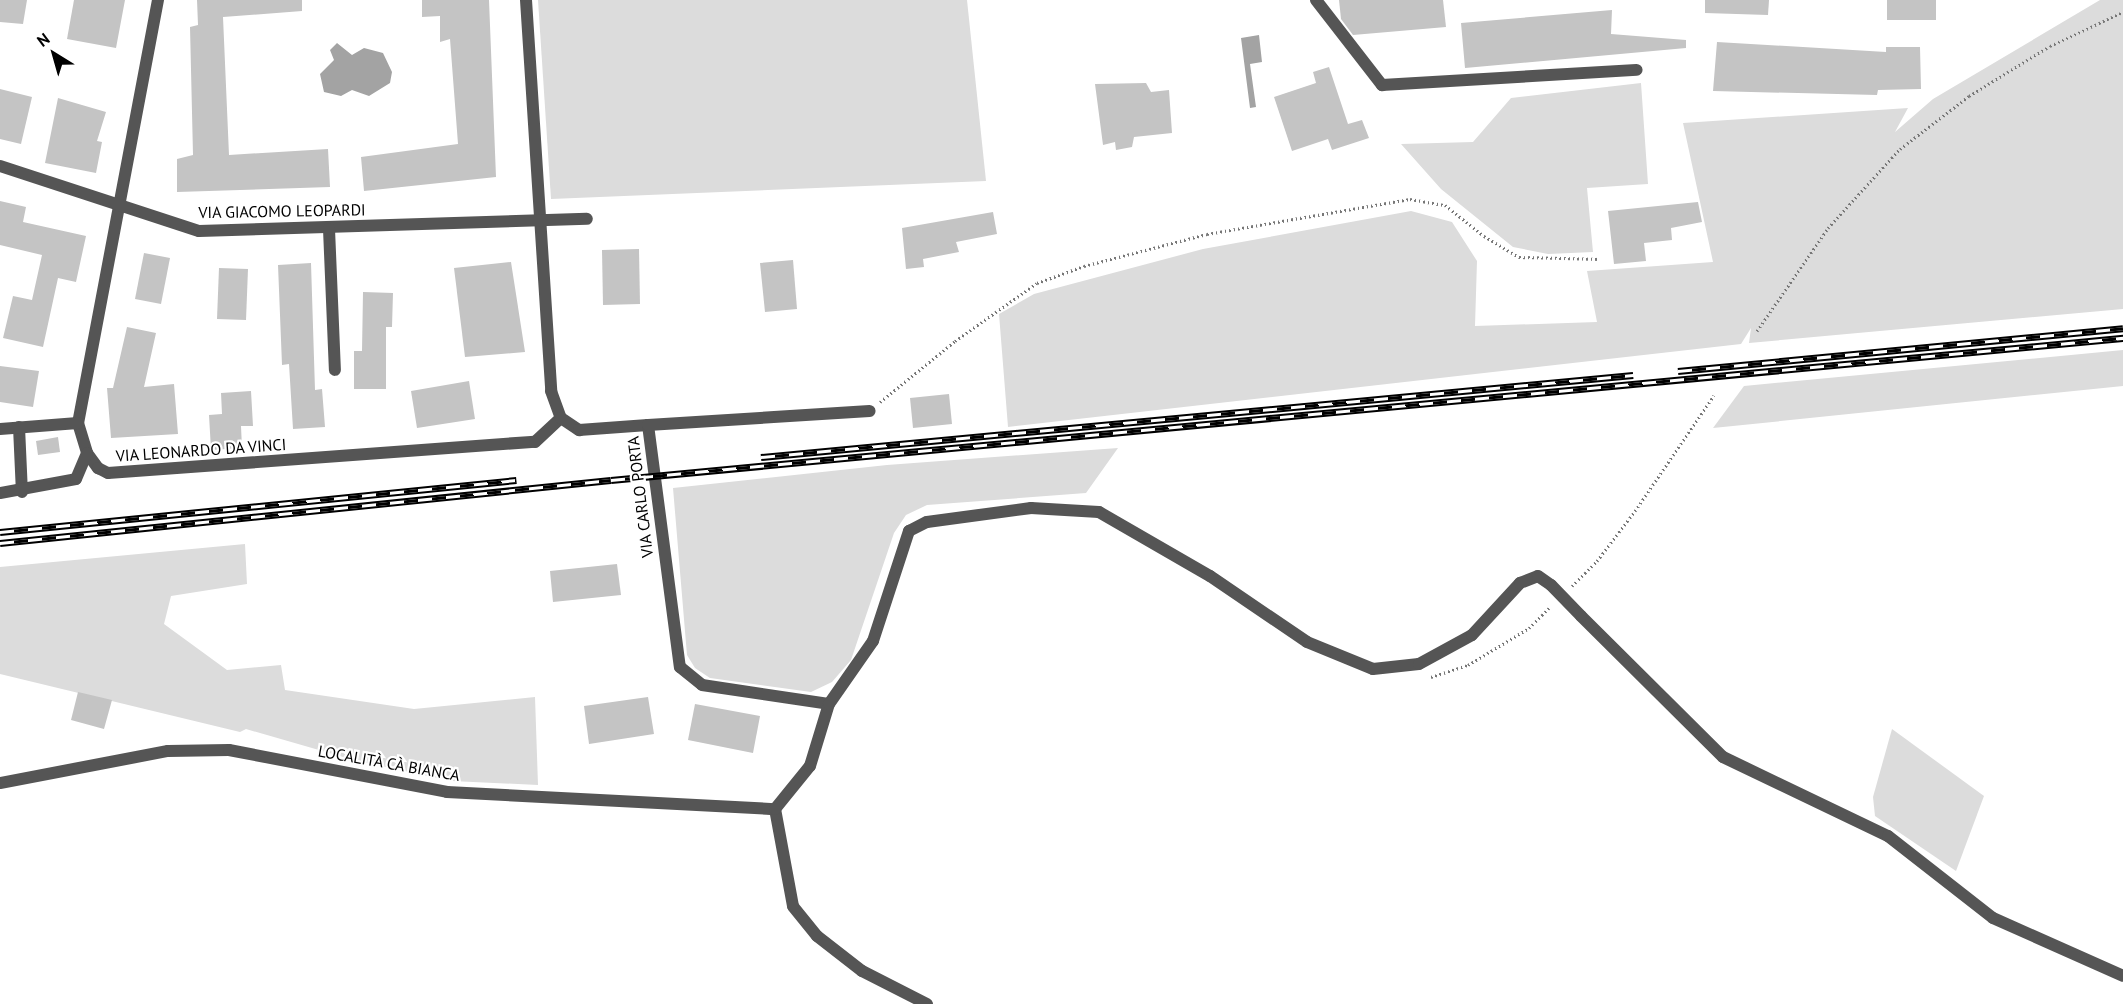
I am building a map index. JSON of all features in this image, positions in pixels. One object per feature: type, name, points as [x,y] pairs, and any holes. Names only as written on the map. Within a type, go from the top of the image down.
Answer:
[{"type":"street","points":[[0,493],[22,492],[76,479],[87,453],[78,423],[122,206],[158,0]]},
{"type":"street","points":[[526,0],[537,218],[551,391],[561,418]]},
{"type":"street","points":[[1316,0],[1382,85],[1637,70]]},
{"type":"street","name":"VIA GIACOMO LEOPARDI","points":[[0,166],[199,231],[329,229],[537,218],[587,219]]},
{"type":"street","points":[[329,229],[335,370]]},
{"type":"street","points":[[648,425],[870,411]]},
{"type":"street","name":"VIA CARLO PORTA","points":[[561,418],[579,430],[648,425],[680,667],[702,685],[829,704]]},
{"type":"street","name":"VIA LEONARDO DA VINCI","points":[[87,453],[98,468],[108,473],[535,442],[561,418]]},
{"type":"street","points":[[0,429],[78,423]]},
{"type":"street","points":[[19,427],[22,492]]},
{"type":"street","points":[[927,1004],[862,971],[817,936],[793,906],[775,809],[810,766],[829,704],[873,641],[909,531],[927,522],[1031,508],[1099,512],[1210,576],[1307,642],[1373,669],[1419,664],[1472,636],[1520,583],[1538,576],[1551,585],[1723,757],[1888,837],[1993,918],[2123,976]]},
{"type":"street","name":"LOCALITÀ CÀ BIANCA","points":[[0,783],[168,751],[229,750],[447,792],[775,809]]},
{"type":"path","points":[[1757,331],[1828,228],[1900,149],[1969,96],[2050,46],[2123,12]]},
{"type":"path","points":[[870,411],[905,379],[1037,283],[1084,266],[1207,234],[1410,199],[1431,200],[1453,209],[1484,236],[1519,257],[1600,259]]},
{"type":"path","points":[[1567,591],[1598,561],[1714,395]]},
{"type":"path","points":[[1421,680],[1468,665],[1529,628],[1552,606]]},
{"type":"shaded area","points":[[538,0],[967,0],[986,181],[551,199]]},
{"type":"shaded area","points":[[2100,0],[2123,0],[2123,309],[1749,343],[1751,328],[1741,344],[1008,427],[999,314],[1034,294],[1203,249],[1411,211],[1452,222],[1477,261],[1475,326],[1597,322],[1587,271],[1713,262],[1683,123],[1908,108],[1895,132],[1933,99]]},
{"type":"shaded area","points":[[1259,35],[1262,62],[1250,64],[1256,107],[1250,108],[1241,38]]},
{"type":"shaded area","points":[[337,43],[352,55],[364,48],[383,53],[392,72],[390,83],[369,96],[352,90],[341,96],[324,92],[320,74],[334,60],[330,50]]},
{"type":"shaded area","points":[[1641,83],[1648,184],[1587,188],[1593,252],[1548,254],[1513,247],[1441,189],[1401,144],[1473,142],[1511,98]]},
{"type":"shaded area","points":[[2123,350],[2123,386],[1713,428],[1744,386]]},
{"type":"shaded area","points":[[1118,448],[1086,493],[927,505],[906,515],[894,533],[851,660],[832,682],[811,692],[710,678],[695,668],[687,655],[673,488],[887,465]]},
{"type":"shaded area","points":[[245,544],[247,584],[171,596],[164,624],[227,670],[281,665],[285,690],[414,709],[535,697],[538,785],[452,781],[357,761],[246,729],[240,732],[0,674],[0,567]]},
{"type":"shaded area","points":[[1892,729],[1984,796],[1956,871],[1875,816],[1873,797]]},
{"type":"building","points":[[0,0],[27,0],[23,24],[0,22]]},
{"type":"building","points":[[74,0],[125,0],[116,48],[67,39]]},
{"type":"building","points":[[197,0],[302,0],[302,11],[223,17],[229,155],[328,149],[330,187],[177,192],[177,159],[193,155],[190,27],[198,25]]},
{"type":"building","points":[[422,0],[489,0],[496,177],[364,191],[361,157],[458,144],[450,39],[440,42],[440,16],[422,17]]},
{"type":"building","points":[[1339,0],[1443,0],[1446,27],[1353,35],[1341,19]]},
{"type":"building","points":[[1705,0],[1769,0],[1768,15],[1705,13]]},
{"type":"building","points":[[1887,0],[1936,0],[1936,20],[1887,20]]},
{"type":"building","points":[[1612,10],[1611,34],[1686,40],[1686,48],[1465,68],[1461,23]]},
{"type":"building","points":[[1717,42],[1886,52],[1886,47],[1920,47],[1921,89],[1878,90],[1877,95],[1713,91]]},
{"type":"building","points":[[1329,67],[1348,124],[1362,120],[1369,138],[1332,150],[1328,139],[1292,151],[1274,97],[1316,83],[1313,72]]},
{"type":"building","points":[[1146,83],[1151,92],[1169,90],[1172,133],[1134,137],[1132,147],[1116,150],[1115,142],[1103,145],[1095,84]]},
{"type":"building","points":[[0,89],[32,97],[21,144],[0,139]]},
{"type":"building","points":[[58,98],[106,112],[97,141],[102,142],[96,173],[45,163]]},
{"type":"building","points":[[0,201],[26,207],[23,222],[86,236],[76,282],[58,278],[43,347],[3,338],[13,296],[32,300],[42,255],[0,245]]},
{"type":"building","points":[[1698,202],[1702,222],[1671,228],[1672,240],[1644,243],[1646,261],[1614,264],[1608,211]]},
{"type":"building","points":[[993,212],[997,234],[956,242],[959,252],[923,259],[924,267],[906,269],[902,228]]},
{"type":"building","points":[[639,249],[640,304],[603,305],[602,250]]},
{"type":"building","points":[[144,253],[170,258],[161,304],[135,299]]},
{"type":"building","points":[[793,260],[797,309],[765,312],[760,263]]},
{"type":"building","points":[[511,262],[525,352],[465,357],[454,268]]},
{"type":"building","points":[[311,263],[315,390],[322,389],[325,427],[293,429],[289,364],[282,365],[278,265]]},
{"type":"building","points":[[219,268],[248,269],[246,320],[217,319]]},
{"type":"building","points":[[363,292],[393,293],[392,327],[386,327],[386,389],[354,389],[354,351],[362,351]]},
{"type":"building","points":[[127,327],[156,333],[144,387],[174,384],[178,434],[111,438],[107,388],[113,388]]},
{"type":"building","points":[[0,366],[39,371],[33,407],[0,402]]},
{"type":"building","points":[[469,381],[475,419],[417,428],[411,391]]},
{"type":"building","points":[[251,391],[253,426],[241,426],[242,448],[211,450],[209,415],[222,414],[221,393]]},
{"type":"building","points":[[949,394],[952,424],[913,428],[910,398]]},
{"type":"building","points":[[58,437],[60,452],[38,455],[36,441]]},
{"type":"building","points":[[617,564],[621,595],[553,602],[550,571]]},
{"type":"building","points":[[78,692],[112,700],[104,729],[71,720]]},
{"type":"building","points":[[648,697],[654,734],[589,744],[584,706]]},
{"type":"building","points":[[695,704],[760,716],[753,753],[688,740]]},
{"type":"railway","points":[[1678,371],[2123,328]]},
{"type":"railway","points":[[0,543],[611,480],[2123,338]]},
{"type":"railway","points":[[761,457],[1633,375]]},
{"type":"railway","points":[[0,532],[516,480]]}]
